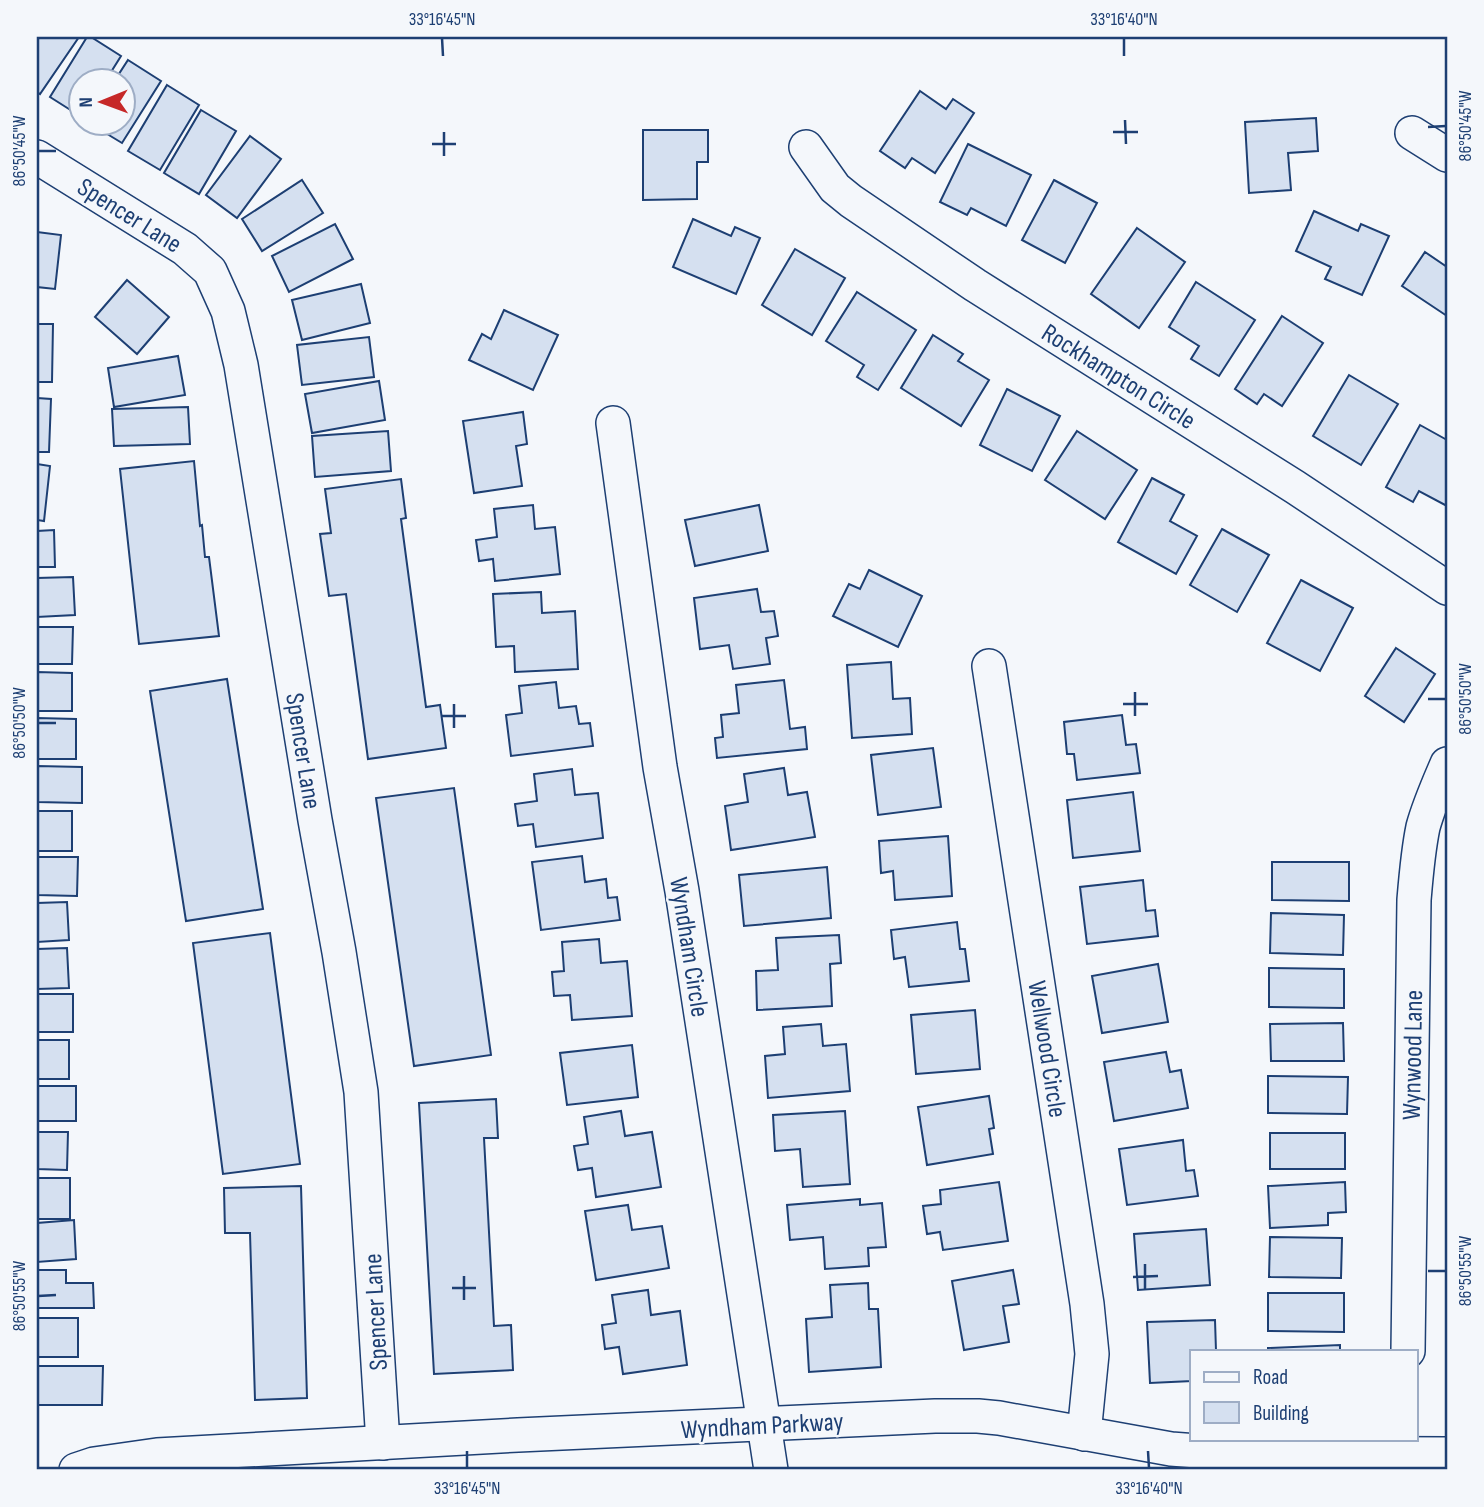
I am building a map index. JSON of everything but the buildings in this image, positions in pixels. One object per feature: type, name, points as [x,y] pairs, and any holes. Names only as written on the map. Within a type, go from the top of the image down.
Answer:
[{"type":"street","points":[[1412,133],[1447,156]]},
{"type":"street","name":"Rockhampton Circle","points":[[806,147],[835,188],[851,201],[975,285],[1295,487],[1447,588]]},
{"type":"street","name":"Spencer Lane","points":[[37,157],[185,249],[210,271],[229,311],[241,365],[361,1092],[383,1443]]},
{"type":"street","name":"Wyndham Circle","points":[[613,423],[660,767],[682,891],[771,1470]]},
{"type":"street","name":"Wellwood Circle","points":[[989,666],[1087,1304],[1091,1354],[1084,1434]]},
{"type":"street","name":"Wynwood Lane","points":[[1408,1350],[1414,900],[1423,827],[1434,792],[1447,764]]},
{"type":"street","name":"Wyndham Parkway","points":[[76,1470],[94,1464],[149,1455],[935,1416],[999,1418],[1171,1449],[1223,1453],[1324,1454],[1407,1446],[1447,1454]]}]
